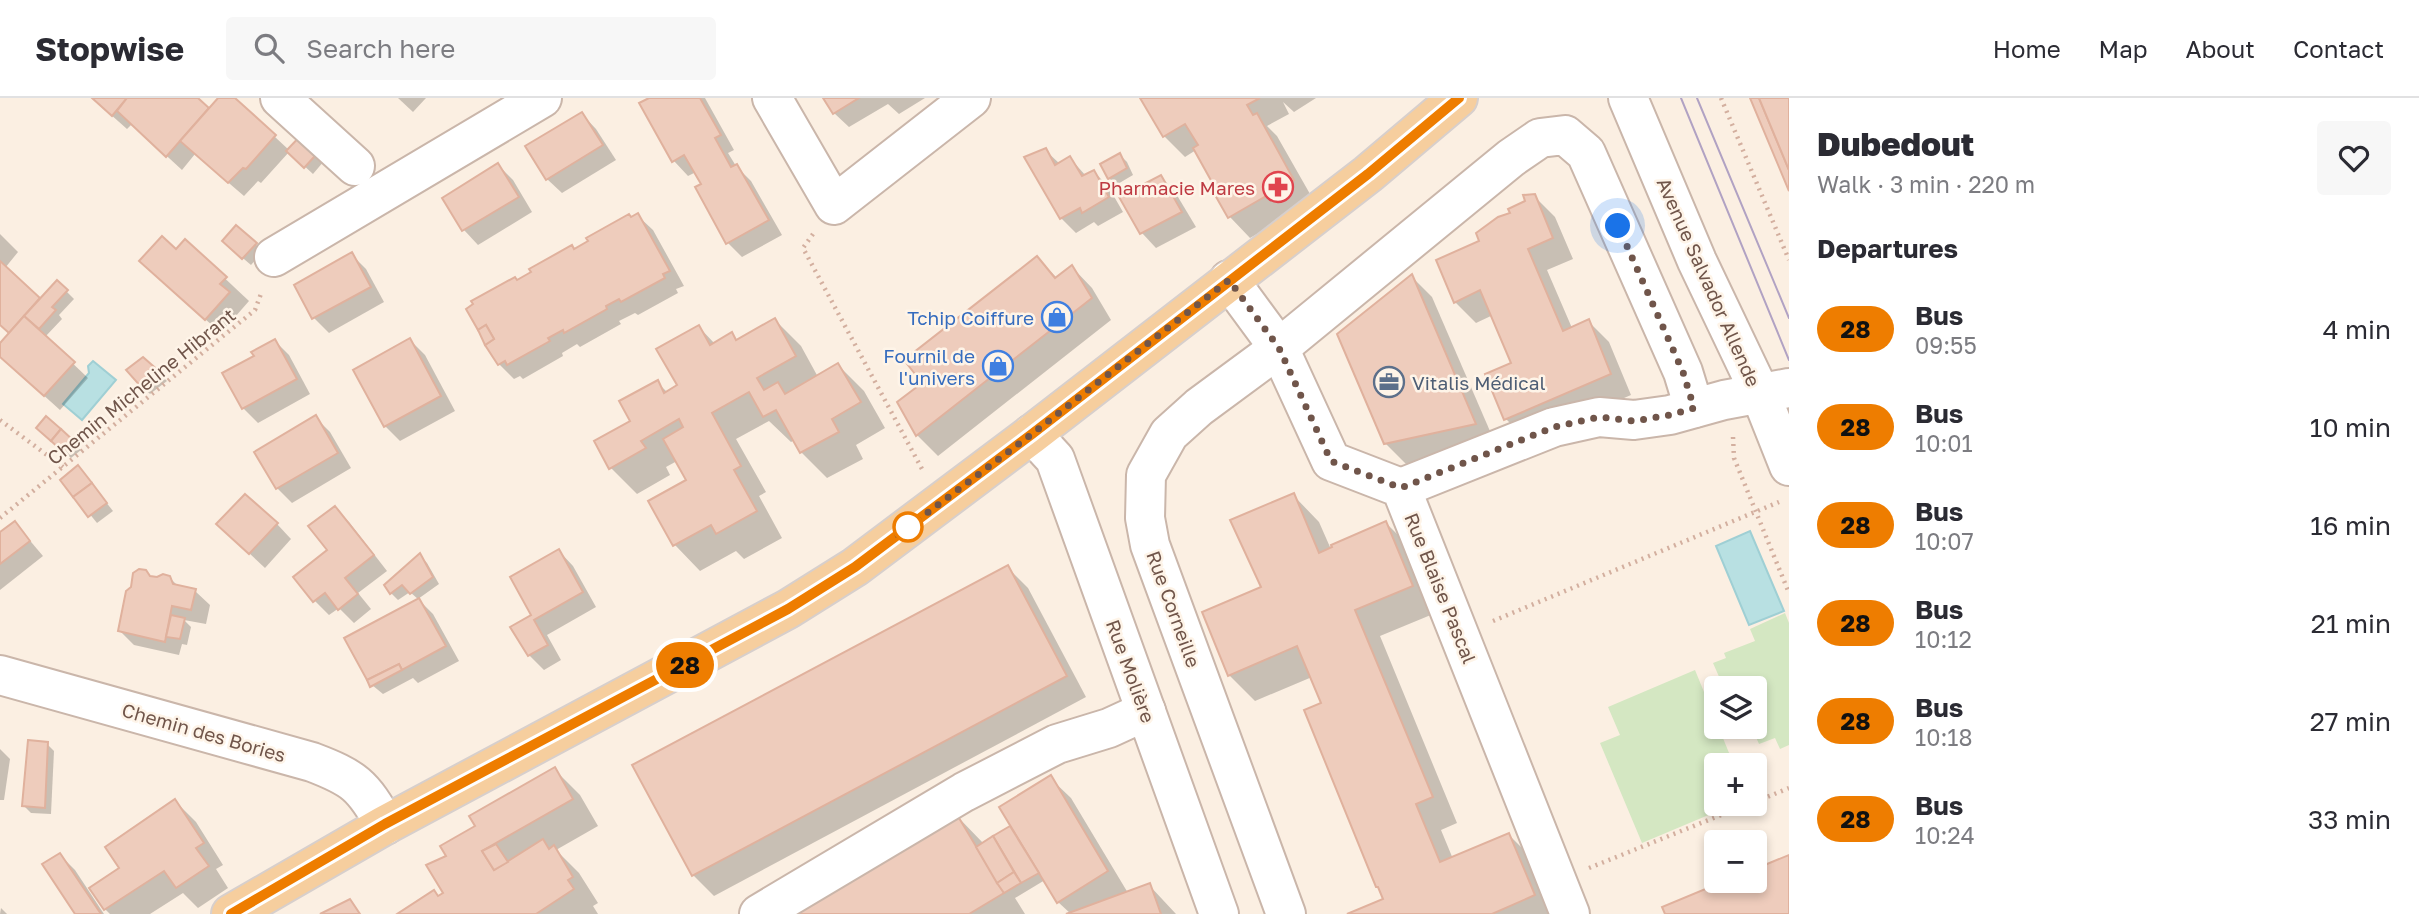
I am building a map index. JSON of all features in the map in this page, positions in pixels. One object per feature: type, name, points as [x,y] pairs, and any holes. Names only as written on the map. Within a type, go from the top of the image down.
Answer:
[{"type":"main road","points":[[231,914],[385,824],[788,609],[855,567],[1368,174],[1458,98]]},
{"type":"street","points":[[280,98],[355,166]]},
{"type":"street","points":[[274,257],[542,98]]},
{"type":"street","points":[[772,98],[834,205],[971,98]]},
{"type":"street","name":"Avenue Salvador Allende","points":[[1628,98],[1697,261],[1742,397],[1789,466]]},
{"type":"street","name":"Rue Corneille","points":[[1286,914],[1150,545],[1145,518],[1146,475],[1169,435],[1199,407],[1279,348],[1511,159],[1541,138],[1565,135],[1586,153],[1683,372],[1742,397]]},
{"type":"street","name":"Rue Blaise Pascal","points":[[1229,280],[1279,348],[1331,461],[1401,488],[1563,898]]},
{"type":"street","points":[[1401,488],[1554,427],[1599,417],[1634,421],[1742,397]]},
{"type":"street","name":"Rue Molière","points":[[1032,434],[1055,459],[1219,914]]},
{"type":"street","name":"Chemin des Bories","points":[[0,676],[333,770],[344,775],[369,796],[385,824]]},
{"type":"street","points":[[759,914],[964,792],[1057,744],[1109,727],[1146,711]]},
{"type":"path","points":[[1721,98],[1789,260]]},
{"type":"path","points":[[834,205],[803,248],[940,504]]},
{"type":"path","name":"Chemin Micheline Hibrant","points":[[0,518],[255,310],[274,257]]},
{"type":"path","points":[[1742,397],[1732,419],[1734,458],[1789,593]]},
{"type":"path","points":[[0,420],[63,467]]},
{"type":"path","points":[[1460,634],[1789,498]]},
{"type":"path","points":[[1767,797],[1789,788]]},
{"type":"path","points":[[1563,898],[1725,816]]},
{"type":"green space","points":[[1785,613],[1789,623],[1789,745],[1780,749],[1775,738],[1759,744],[1757,739],[1767,739],[1767,676],[1719,676],[1713,663],[1726,658],[1724,653],[1755,641],[1750,629]]},
{"type":"green space","points":[[1695,670],[1704,692],[1704,739],[1723,739],[1729,753],[1704,753],[1704,816],[1706,816],[1642,843],[1600,743],[1620,735],[1608,707]]},
{"type":"water","points":[[93,361],[116,380],[82,420],[63,404],[89,373],[88,366]]},
{"type":"water","points":[[1750,531],[1784,611],[1749,625],[1716,546]]},
{"type":"building","points":[[92,98],[127,98],[112,116]]},
{"type":"building","points":[[127,98],[198,98],[209,108],[166,157],[117,111]]},
{"type":"building","points":[[218,98],[235,98],[276,135],[246,169],[243,168],[228,183],[180,141]]},
{"type":"building","points":[[649,98],[700,98],[721,135],[715,138],[731,167],[737,164],[769,220],[726,244],[695,187],[701,184],[684,155],[672,162],[639,103]]},
{"type":"building","points":[[823,98],[859,98],[833,114]]},
{"type":"building","points":[[1140,98],[1260,98],[1247,105],[1253,115],[1257,113],[1294,180],[1228,218],[1215,195],[1218,193],[1193,148],[1198,145],[1185,124],[1163,137]]},
{"type":"building","points":[[1750,98],[1759,98],[1789,170],[1789,191]]},
{"type":"building","points":[[1759,98],[1789,98],[1789,170]]},
{"type":"building","points":[[582,112],[603,145],[546,180],[525,146]]},
{"type":"building","points":[[306,130],[324,146],[304,168],[286,151]]},
{"type":"building","points":[[1046,148],[1055,165],[1070,156],[1082,176],[1094,170],[1109,197],[1082,213],[1080,208],[1060,219],[1024,157]]},
{"type":"building","points":[[1120,153],[1127,168],[1108,179],[1100,164]]},
{"type":"building","points":[[498,163],[519,197],[462,231],[442,198]]},
{"type":"building","points":[[1161,175],[1182,212],[1140,234],[1119,197]]},
{"type":"building","points":[[1535,194],[1553,238],[1528,249],[1563,331],[1589,319],[1611,374],[1504,420],[1485,374],[1511,363],[1480,290],[1454,303],[1436,260],[1479,241],[1476,233],[1498,217],[1510,213],[1508,209],[1525,201],[1523,195]]},
{"type":"building","points":[[638,213],[670,271],[663,274],[665,278],[621,302],[619,299],[606,306],[607,309],[564,333],[563,330],[548,338],[550,341],[507,365],[505,361],[498,365],[485,345],[494,339],[486,325],[478,330],[466,309],[473,304],[471,301],[515,277],[517,280],[531,272],[529,269],[572,245],[574,249],[588,241],[586,238],[629,214],[631,217]]},
{"type":"building","points":[[236,225],[257,243],[242,259],[222,241]]},
{"type":"building","points":[[162,236],[176,249],[185,239],[227,277],[220,284],[230,292],[205,320],[139,261]]},
{"type":"building","points":[[352,252],[371,287],[312,319],[294,285]]},
{"type":"building","points":[[1037,256],[1055,278],[1072,265],[1092,298],[916,436],[897,402],[922,383],[904,360]]},
{"type":"building","points":[[0,261],[40,298],[9,333],[0,325]]},
{"type":"building","points":[[1412,274],[1476,424],[1384,444],[1337,334]]},
{"type":"building","points":[[57,280],[68,290],[52,307],[56,310],[39,329],[24,316]]},
{"type":"building","points":[[24,316],[75,362],[44,396],[0,357],[0,343]]},
{"type":"building","points":[[775,318],[796,356],[757,378],[764,390],[778,382],[785,394],[838,363],[861,402],[832,419],[839,432],[800,453],[776,410],[763,417],[749,392],[712,413],[741,466],[734,470],[757,511],[716,534],[711,525],[673,546],[648,501],[686,480],[663,439],[683,427],[679,419],[641,441],[646,448],[609,469],[594,441],[630,421],[619,401],[658,380],[664,393],[677,385],[656,349],[699,325],[710,345],[732,332],[736,340]]},
{"type":"building","points":[[486,325],[494,339],[485,345],[478,330]]},
{"type":"building","points":[[410,338],[441,396],[384,427],[353,370]]},
{"type":"building","points":[[275,339],[297,379],[242,409],[222,373],[254,356],[251,352]]},
{"type":"building","points":[[143,357],[161,373],[142,388],[126,370]]},
{"type":"building","points":[[316,415],[338,453],[276,489],[254,452]]},
{"type":"building","points":[[46,416],[61,429],[51,441],[36,428]]},
{"type":"building","points":[[61,429],[75,442],[63,452],[51,441]]},
{"type":"building","points":[[78,465],[92,483],[73,497],[60,480]]},
{"type":"building","points":[[92,483],[107,503],[88,517],[73,497]]},
{"type":"building","points":[[1294,493],[1319,553],[1386,521],[1413,586],[1355,610],[1433,797],[1416,804],[1440,862],[1509,833],[1535,895],[1492,914],[1347,914],[1383,899],[1304,710],[1321,703],[1297,646],[1228,676],[1202,612],[1261,587],[1230,520]]},
{"type":"building","points":[[245,494],[278,523],[249,554],[216,524]]},
{"type":"building","points":[[335,506],[374,555],[345,578],[358,594],[338,610],[325,593],[313,602],[293,577],[327,550],[308,526]]},
{"type":"building","points":[[15,521],[30,541],[0,564],[0,532]]},
{"type":"building","points":[[559,549],[583,592],[534,620],[548,645],[528,656],[510,627],[531,615],[510,577]]},
{"type":"building","points":[[420,553],[433,577],[410,594],[402,585],[390,594],[384,585]]},
{"type":"building","points":[[1008,565],[1067,676],[692,876],[632,765]]},
{"type":"building","points":[[139,569],[146,570],[150,576],[170,576],[173,584],[196,589],[191,610],[172,606],[165,642],[118,631],[126,591],[131,587],[133,573]]},
{"type":"building","points":[[419,598],[446,646],[402,670],[399,664],[367,680],[344,638]]},
{"type":"building","points":[[171,615],[185,618],[180,639],[166,637]]},
{"type":"building","points":[[399,664],[402,670],[370,687],[367,680]]},
{"type":"building","points":[[28,740],[48,742],[45,808],[22,806]]},
{"type":"building","points":[[555,767],[573,799],[482,851],[494,870],[543,839],[549,849],[554,845],[573,877],[568,880],[574,889],[536,914],[397,914],[434,890],[438,896],[443,893],[426,865],[446,856],[440,846],[475,826],[469,816]]},
{"type":"building","points":[[1051,775],[1108,871],[1057,903],[999,807]]},
{"type":"building","points":[[175,799],[204,843],[196,848],[209,866],[176,888],[164,871],[104,910],[89,888],[119,868],[105,847]]},
{"type":"building","points":[[956,813],[1004,893],[969,914],[789,914]]},
{"type":"building","points":[[1010,826],[1039,873],[1021,883],[993,836]]},
{"type":"building","points":[[993,836],[1014,872],[997,883],[976,847]]},
{"type":"building","points":[[496,844],[508,862],[494,870],[482,851]]},
{"type":"building","points":[[60,853],[101,914],[75,914],[42,864]]},
{"type":"building","points":[[1789,855],[1789,914],[1665,914],[1662,907],[1704,890],[1704,893],[1767,893],[1767,864]]},
{"type":"building","points":[[1014,872],[1021,883],[1004,893],[997,883]]},
{"type":"building","points":[[1150,883],[1161,914],[1066,914]]},
{"type":"building","points":[[350,899],[360,914],[320,914]]},
{"type":"tram line","points":[[1681,98],[1789,360]]},
{"type":"tram line","points":[[1697,98],[1789,318]]},
{"type":"bus line","name":"28","points":[[231,914],[385,824],[788,609],[855,567],[1368,174],[1459,98]]},
{"type":"place","name":"Pharmacie Mares","points":[[1278,187]]},
{"type":"place","name":"Tchip Coiffure","points":[[1057,317]]},
{"type":"place","name":"Fournil de l'univers","points":[[998,366]]},
{"type":"place","name":"Vitalis Médical","points":[[1389,382]]},
{"type":"route","points":[[908,527],[898,535],[1229,280],[1279,348],[1331,461],[1401,488],[1554,427],[1599,417],[1634,421],[1694,408],[1683,372],[1618,226]]}]
